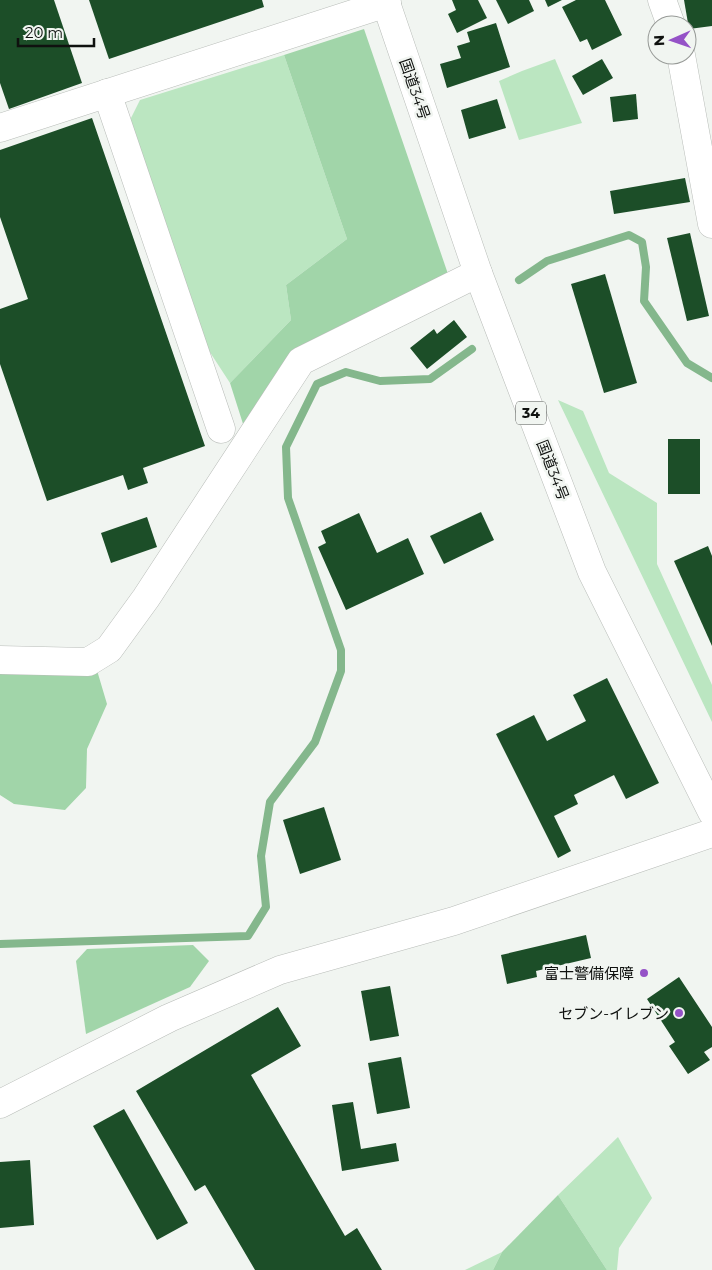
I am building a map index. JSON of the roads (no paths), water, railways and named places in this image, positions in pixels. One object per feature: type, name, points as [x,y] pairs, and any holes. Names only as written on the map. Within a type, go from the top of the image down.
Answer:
[{"type":"main road","points":[[662,0],[667,15]]},
{"type":"main road","points":[[0,128],[386,2]]},
{"type":"main road","name":"国道34号","points":[[386,2],[478,273],[592,572],[712,812]]},
{"type":"main road","points":[[683,65],[712,224]]},
{"type":"main road","points":[[107,93],[221,429]]},
{"type":"main road","points":[[0,660],[88,662],[109,649],[146,598],[300,361],[478,273]]},
{"type":"main road","points":[[0,1104],[169,1018],[280,970],[454,921],[712,833]]},
{"type":"waterway","points":[[519,280],[547,261],[629,235],[642,242],[646,267],[644,301],[687,363],[712,378]]},
{"type":"waterway","points":[[0,944],[248,936],[266,907],[261,856],[270,802],[315,742],[341,671],[341,650],[288,498],[286,447],[317,384],[346,372],[380,381],[430,379],[472,349]]},
{"type":"place","name":"富士警備保障","points":[[644,973]]},
{"type":"place","name":"セブン-イレブン","points":[[679,1013]]}]
